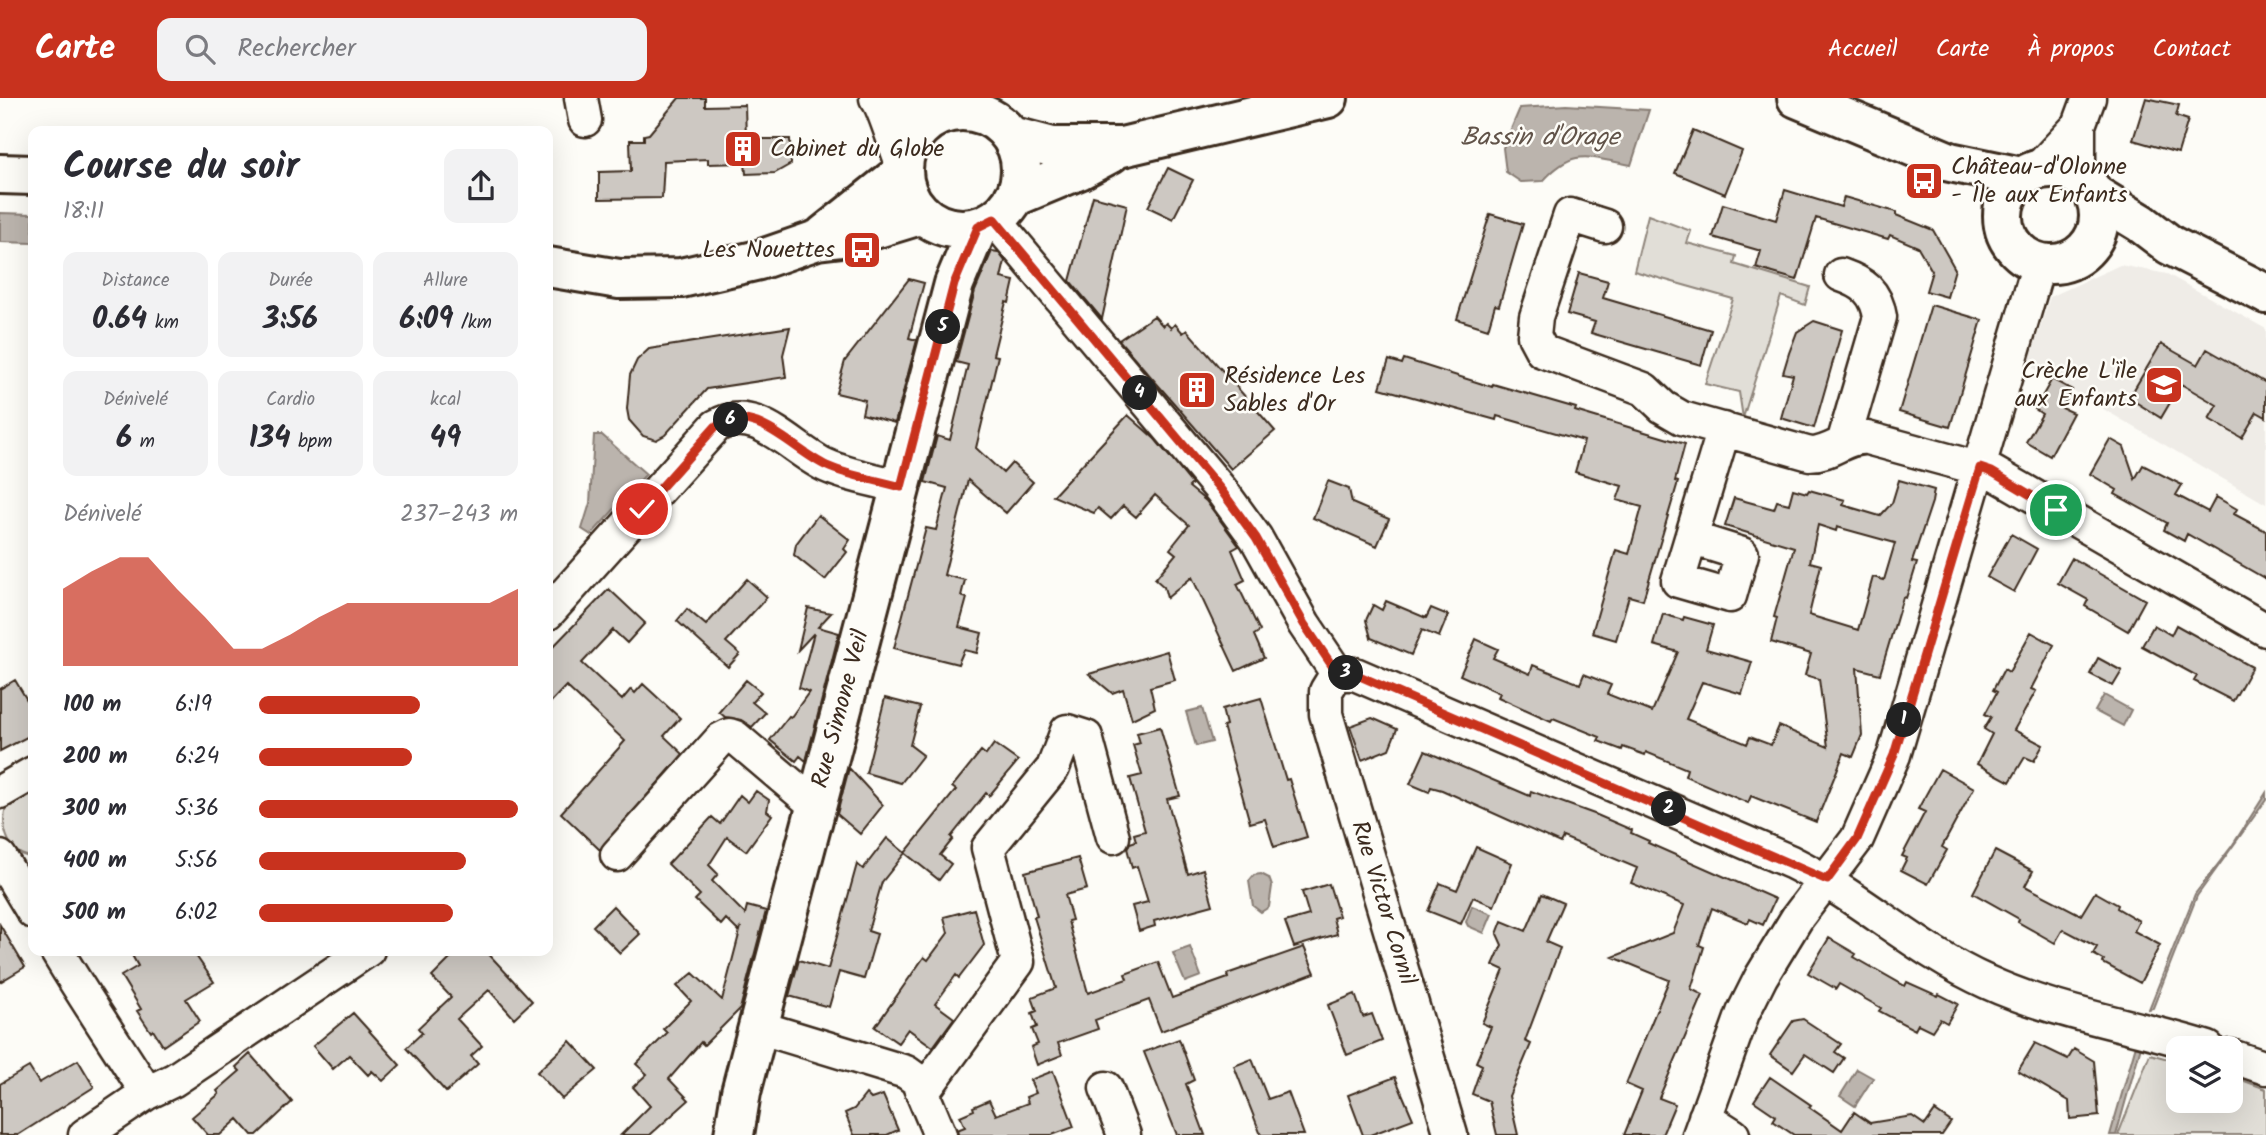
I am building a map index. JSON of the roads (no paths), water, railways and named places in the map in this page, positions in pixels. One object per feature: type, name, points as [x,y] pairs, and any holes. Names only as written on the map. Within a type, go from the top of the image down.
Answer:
[{"type":"main road","points":[[1122,147],[962,229],[946,227],[927,218],[912,202],[903,169],[908,145],[920,128],[959,108],[1008,121],[1052,147],[1122,147],[1328,98]]},
{"type":"main road","points":[[1797,98],[1950,162],[2030,173],[2067,170],[2171,245],[2266,293]]},
{"type":"main road","points":[[995,214],[1020,177],[1019,156],[1008,121]]},
{"type":"main road","points":[[1950,162],[2002,212]]},
{"type":"main road","points":[[817,240],[903,169]]},
{"type":"main road","points":[[2030,173],[2005,199],[2002,212],[2008,239],[2026,258],[2039,263],[2065,262],[2077,257],[2094,240],[2099,218],[2087,186]]},
{"type":"main road","points":[[0,174],[28,175]]},
{"type":"main road","name":"Rue Simone Veil","points":[[734,1135],[741,1093],[815,806],[954,284],[995,214]]},
{"type":"main road","points":[[553,268],[600,277],[659,280],[714,271],[817,240],[851,236],[927,218]]},
{"type":"main road","name":"Rue Simone Veil","points":[[927,218],[947,253],[954,284]]},
{"type":"main road","points":[[2094,240],[2124,239],[2171,245]]},
{"type":"street","points":[[903,169],[879,101],[959,108]]},
{"type":"street","points":[[2030,173],[2084,112]]},
{"type":"street","points":[[2084,112],[2087,186]]},
{"type":"street","points":[[995,214],[1221,490],[1256,538],[1304,624],[1337,673],[1355,674],[1827,880],[1941,957],[1986,982],[2036,1001],[2166,1037]]},
{"type":"street","points":[[1605,226],[1570,215],[1536,317],[1534,336],[1542,351],[1644,389],[1662,407],[1682,418],[1810,454],[1829,450],[1844,440],[1867,438],[1992,472],[2266,629]]},
{"type":"street","points":[[1733,1135],[1702,1126],[1743,1013],[1760,978],[1797,918],[1857,839],[1894,755],[2039,263]]},
{"type":"street","points":[[1841,275],[1870,289],[1878,302],[1880,317],[1844,440]]},
{"type":"street","points":[[553,607],[716,426],[724,421],[743,419],[779,433],[827,466],[901,487]]},
{"type":"street","points":[[1691,538],[1724,429]]},
{"type":"street","name":"Rue Victor Cornil","points":[[1337,673],[1326,691],[1326,714],[1451,1135]]},
{"type":"street","points":[[923,1092],[1018,962],[988,848],[1053,768],[1067,731],[1086,737],[1112,837]]},
{"type":"street","points":[[617,855],[725,736],[735,737],[815,806]]},
{"type":"street","points":[[0,792],[28,776]]},
{"type":"street","points":[[0,857],[25,878]]},
{"type":"street","points":[[60,956],[147,1093]]},
{"type":"street","points":[[85,1135],[147,1093],[174,1080],[359,956]]},
{"type":"street","points":[[758,1027],[906,1072],[917,1080],[940,1135]]},
{"type":"street","points":[[2243,1060],[2266,1068]]},
{"type":"street","points":[[1106,1088],[1124,1135]]},
{"type":"water","name":"Bassin d'Orage","points":[[1566,105],[1649,110],[1631,165],[1583,157],[1564,163],[1543,181],[1521,182],[1506,172],[1503,148],[1520,108]]},
{"type":"water","points":[[0,213],[28,214],[28,243],[0,242]]},
{"type":"water","points":[[594,435],[602,435],[646,474],[591,535],[582,529],[590,503]]},
{"type":"water","points":[[2104,695],[2131,710],[2123,726],[2095,711]]},
{"type":"water","points":[[1202,708],[1212,742],[1196,746],[1186,712]]},
{"type":"water","points":[[2266,793],[2266,800],[2197,896],[2153,1008],[2149,1009],[2195,894],[2232,846]]},
{"type":"water","points":[[1261,874],[1269,878],[1272,886],[1269,907],[1261,912],[1253,906],[1249,881],[1254,875]]},
{"type":"water","points":[[1472,906],[1492,914],[1484,933],[1468,926],[1466,922]]},
{"type":"water","points":[[1190,947],[1201,976],[1185,982],[1173,953]]},
{"type":"water","points":[[2138,1038],[2143,1039],[2116,1135],[2110,1135]]},
{"type":"water","points":[[1857,1069],[1873,1078],[1855,1106],[1840,1096]]},
{"type":"place","name":"Cabinet du Globe","points":[[743,149]]},
{"type":"place","name":"Château-d'Olonne - Île aux Enfants","points":[[1924,181]]},
{"type":"place","name":"Les Nouettes","points":[[862,250]]},
{"type":"place","name":"Crèche L'ïle aux Enfants","points":[[2164,385]]},
{"type":"place","name":"Résidence Les Sables d'Or","points":[[1197,390]]}]
